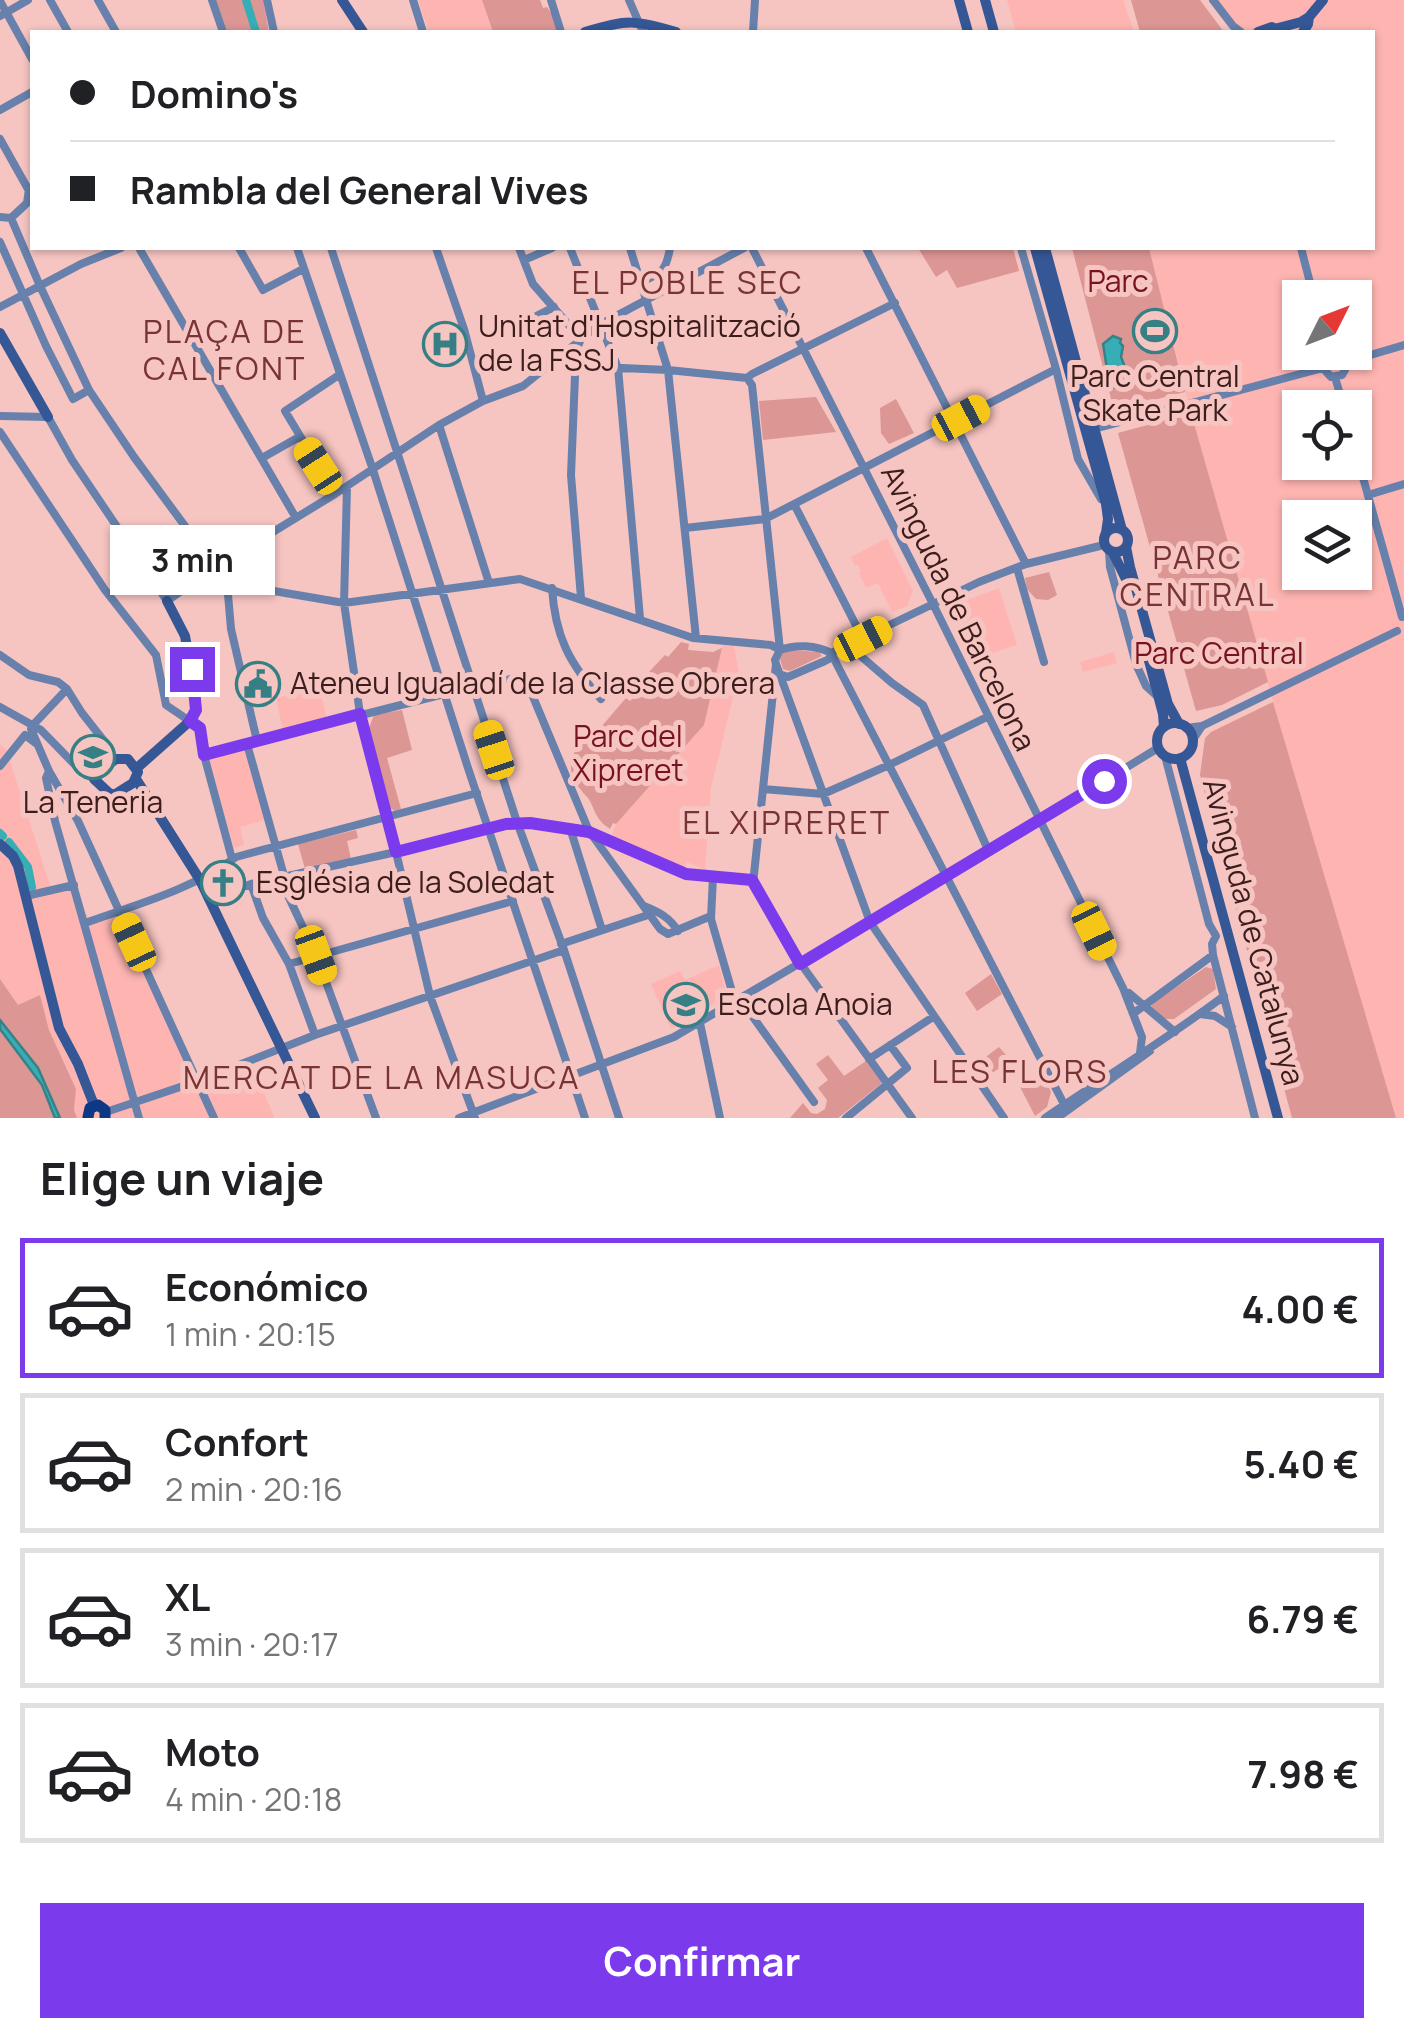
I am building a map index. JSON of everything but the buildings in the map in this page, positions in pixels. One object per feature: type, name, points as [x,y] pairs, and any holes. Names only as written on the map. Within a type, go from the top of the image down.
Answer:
[{"type":"street","points":[[3,15],[28,0]]},
{"type":"street","points":[[50,0],[67,30]]},
{"type":"street","points":[[98,0],[115,30]]},
{"type":"street","points":[[212,0],[222,30]]},
{"type":"street","points":[[268,0],[276,30]]},
{"type":"street","points":[[342,0],[360,30]]},
{"type":"street","points":[[413,0],[423,30]]},
{"type":"street","points":[[551,0],[560,30]]},
{"type":"street","points":[[629,0],[641,27]]},
{"type":"street","points":[[753,30],[755,0]]},
{"type":"street","points":[[958,0],[967,30]]},
{"type":"street","points":[[986,0],[994,30]]},
{"type":"street","points":[[1212,0],[1239,30]]},
{"type":"street","points":[[1282,30],[1309,17],[1322,0]]},
{"type":"street","points":[[0,1],[3,15],[30,56]]},
{"type":"street","points":[[1304,30],[1309,17]]},
{"type":"street","points":[[593,30],[622,22],[641,27]]},
{"type":"street","points":[[0,110],[30,93]]},
{"type":"street","points":[[0,139],[30,188],[27,203],[12,218],[0,218]]},
{"type":"street","points":[[12,218],[89,390],[227,583],[230,628],[257,740]]},
{"type":"street","points":[[0,242],[73,399],[89,390]]},
{"type":"street","points":[[0,307],[116,250]]},
{"type":"street","points":[[140,250],[296,518]]},
{"type":"street","points":[[240,250],[263,290],[303,269]]},
{"type":"street","points":[[297,250],[585,1118]]},
{"type":"street","points":[[333,250],[517,822],[619,1118]]},
{"type":"street","points":[[437,250],[483,401]]},
{"type":"street","points":[[520,250],[533,284],[581,339]]},
{"type":"street","points":[[524,260],[547,250]]},
{"type":"street","points":[[571,250],[618,368],[640,618]]},
{"type":"street","points":[[631,250],[668,370],[696,638]]},
{"type":"street","points":[[641,282],[661,273],[670,250]]},
{"type":"street","points":[[167,601],[438,426],[483,401],[523,386],[599,325],[740,250]]},
{"type":"street","name":"Avinguda de Barcelona","points":[[753,250],[1123,988],[1142,1038]]},
{"type":"street","points":[[867,250],[1026,564]]},
{"type":"street","points":[[1023,250],[1078,459],[1106,504]]},
{"type":"street","points":[[1036,250],[1106,504],[1108,545],[1126,576],[1158,698],[1164,727],[1158,737],[1208,924],[1216,936],[1225,940],[1233,955]]},
{"type":"street","points":[[1046,250],[1122,530],[1128,537],[1130,567],[1168,704],[1192,741]]},
{"type":"street","points":[[1302,250],[1309,280]]},
{"type":"street","points":[[668,261],[685,279]]},
{"type":"street","points":[[747,378],[895,304]]},
{"type":"street","points":[[500,336],[554,307]]},
{"type":"street","points":[[0,332],[72,460],[167,601],[184,636],[196,710],[128,787],[114,795],[78,768],[40,730],[0,707]]},
{"type":"street","points":[[581,339],[576,351],[571,475],[581,598]]},
{"type":"street","points":[[1372,355],[1404,346]]},
{"type":"street","points":[[576,366],[747,378],[752,385],[780,650]]},
{"type":"street","points":[[684,528],[766,519],[1056,368]]},
{"type":"street","points":[[1094,429],[1316,370]]},
{"type":"street","points":[[1325,370],[1335,378],[1346,370]]},
{"type":"street","points":[[336,494],[285,411],[339,376]]},
{"type":"street","points":[[1335,378],[1339,390]]},
{"type":"street","points":[[0,416],[48,417]]},
{"type":"street","points":[[438,426],[489,583]]},
{"type":"street","points":[[0,432],[105,590],[156,655],[166,705],[200,728],[232,859]]},
{"type":"street","points":[[262,458],[300,437]]},
{"type":"street","points":[[1164,727],[1202,726],[1401,634],[1397,623],[1403,617],[1364,480]]},
{"type":"street","points":[[1368,495],[1404,484]]},
{"type":"street","points":[[347,486],[344,603],[360,714],[430,996],[474,1115]]},
{"type":"street","points":[[794,504],[863,639]]},
{"type":"street","points":[[1108,545],[1115,528],[1122,530]]},
{"type":"street","points":[[782,675],[788,677],[825,661],[831,653],[1026,564],[1108,545],[1120,552],[1126,547]]},
{"type":"street","points":[[1016,568],[1044,662]]},
{"type":"street","points":[[227,583],[344,603],[520,579],[696,638],[771,644],[780,650]]},
{"type":"street","points":[[552,588],[561,641],[601,699]]},
{"type":"street","points":[[752,880],[756,871],[776,656],[792,646],[822,648],[831,653],[1066,1108]]},
{"type":"street","points":[[848,646],[923,705],[989,852]]},
{"type":"street","points":[[0,655],[28,675],[58,682],[67,689],[108,746]]},
{"type":"street","points":[[776,664],[870,922],[1004,1118]]},
{"type":"street","points":[[474,688],[518,677],[526,680],[589,832],[660,929],[668,934],[711,916]]},
{"type":"street","points":[[67,689],[31,730],[66,797],[214,1118]]},
{"type":"street","points":[[204,755],[444,694]]},
{"type":"street","points":[[763,789],[824,794],[987,717]]},
{"type":"street","points":[[1162,752],[1180,758],[1189,752],[1202,726]]},
{"type":"street","points":[[0,766],[25,735],[37,744]]},
{"type":"street","points":[[247,744],[284,872],[283,885],[316,955],[376,1118]]},
{"type":"street","points":[[459,1118],[674,1037],[1162,752]]},
{"type":"street","name":"Avinguda de Catalunya","points":[[1180,758],[1278,1118]]},
{"type":"street","points":[[94,778],[94,774],[116,759],[128,759],[200,880],[315,1118]]},
{"type":"street","points":[[49,770],[46,778],[52,804],[139,1118]]},
{"type":"street","points":[[85,923],[175,892],[228,865],[232,859],[477,794]]},
{"type":"street","points":[[52,804],[66,797]]},
{"type":"street","points":[[208,898],[251,884],[517,822],[589,832],[686,874],[752,880]]},
{"type":"street","points":[[570,828],[602,930]]},
{"type":"street","points":[[0,844],[18,866],[59,1028],[78,1064],[95,1115],[534,961],[646,910]]},
{"type":"street","points":[[713,876],[711,916],[737,1000],[814,1102]]},
{"type":"street","points":[[752,880],[800,964],[912,1118]]},
{"type":"street","points":[[251,884],[263,918],[289,964],[315,1035]]},
{"type":"street","points":[[26,896],[74,885]]},
{"type":"street","points":[[289,964],[513,901]]},
{"type":"street","points":[[1223,918],[1212,944],[1213,955],[1255,1118]]},
{"type":"street","points":[[1134,1014],[1213,955]]},
{"type":"street","points":[[1123,988],[1175,1032]]},
{"type":"street","points":[[1057,1118],[1224,996]]},
{"type":"street","points":[[1200,1014],[1215,1016],[1232,1027]]},
{"type":"street","points":[[869,1059],[933,1017]]},
{"type":"street","points":[[700,1023],[720,1118]]},
{"type":"street","points":[[1140,1054],[1142,1038],[1154,1045]]},
{"type":"street","points":[[846,1118],[907,1068],[890,1045]]},
{"type":"street","points":[[1045,1118],[1144,1057],[1154,1045]]},
{"type":"shaded area","points":[[418,0],[482,0],[492,30],[428,30]]},
{"type":"shaded area","points":[[1007,0],[1123,0],[1133,30],[1015,30]]},
{"type":"shaded area","points":[[1217,0],[1404,0],[1404,1118],[1396,1118],[1191,413],[1150,250],[1375,250],[1375,30],[1239,30]]},
{"type":"shaded area","points":[[887,538],[913,591],[907,606],[892,612],[878,583],[866,588],[851,557]]},
{"type":"shaded area","points":[[999,588],[1017,645],[974,659],[953,613],[956,604]]},
{"type":"shaded area","points":[[723,644],[734,646],[739,673],[711,788],[705,870],[687,862],[684,868],[612,835],[616,824],[704,725]]},
{"type":"shaded area","points":[[1114,652],[1117,663],[1083,672],[1080,662]]},
{"type":"shaded area","points":[[320,688],[327,720],[283,731],[276,698]]},
{"type":"shaded area","points":[[0,744],[6,749],[53,894],[74,888],[91,923],[118,913],[195,1080],[249,1059],[275,1118],[77,1118],[76,1089],[49,1030],[40,995],[18,1005],[0,979]]},
{"type":"shaded area","points":[[245,748],[265,820],[240,827],[244,845],[233,848],[209,757]]},
{"type":"shaded area","name":"Escola Anoia","points":[[719,965],[727,996],[671,1029],[651,984],[680,971],[685,980]]},
{"type":"green space","points":[[216,0],[263,0],[269,30],[226,30]]},
{"type":"green space","points":[[482,0],[540,0],[555,19],[558,30],[492,30]]},
{"type":"green space","points":[[1131,0],[1200,0],[1222,30],[1139,30]]},
{"type":"green space","points":[[919,250],[1014,250],[1019,271],[957,288],[947,270],[936,277]]},
{"type":"green space","name":"Parc","points":[[1073,250],[1150,250],[1185,392],[1114,410]]},
{"type":"green space","points":[[816,397],[836,432],[763,440],[759,401]]},
{"type":"green space","points":[[896,399],[914,433],[889,444],[881,433],[880,408]]},
{"type":"green space","name":"Parc Central","points":[[1191,413],[1268,682],[1222,705],[1196,711],[1118,433]]},
{"type":"green space","points":[[1049,572],[1057,595],[1048,600],[1036,599],[1027,589],[1025,578]]},
{"type":"green space","name":"Parc del Xipreret","points":[[681,642],[689,644],[688,650],[713,652],[722,648],[704,725],[610,829],[598,818],[576,782],[572,757],[585,738],[589,741],[626,698],[630,701],[636,695],[632,691],[643,679],[647,681],[652,675],[649,672]]},
{"type":"green space","points":[[790,650],[819,652],[822,656],[790,671],[783,669],[780,659]]},
{"type":"green space","points":[[1273,702],[1396,1118],[1292,1118],[1200,775],[1205,738],[1211,732]]},
{"type":"green space","points":[[402,710],[412,750],[387,758],[401,809],[395,811],[390,808],[369,728],[374,715]]},
{"type":"green space","points":[[356,830],[358,838],[347,841],[351,859],[305,869],[298,844]]},
{"type":"green space","points":[[1206,967],[1213,969],[1216,989],[1174,1019],[1164,1019],[1151,1007],[1153,1003]]},
{"type":"green space","points":[[991,974],[1002,994],[977,1011],[965,993]]},
{"type":"green space","points":[[0,979],[18,1005],[40,995],[49,1030],[76,1089],[77,1118],[60,1118],[38,1068],[0,1020]]},
{"type":"green space","points":[[0,1029],[42,1085],[55,1118],[0,1118]]},
{"type":"green space","points":[[999,1047],[1007,1063],[989,1075],[979,1062]]},
{"type":"green space","points":[[828,1055],[844,1076],[866,1061],[882,1083],[838,1118],[790,1118],[803,1103],[811,1113],[825,1109],[827,1100],[818,1088],[828,1080],[816,1064]]},
{"type":"green space","points":[[1043,1076],[1051,1092],[1047,1107],[1035,1116],[1020,1087]]},
{"type":"water","points":[[1113,336],[1121,339],[1125,367],[1120,387],[1110,388],[1103,344]]},
{"type":"water","points":[[0,1020],[38,1068],[60,1118],[55,1118],[42,1085],[0,1029]]},
{"type":"waterway","points":[[246,0],[255,30]]},
{"type":"waterway","points":[[0,833],[3,836]]},
{"type":"waterway","points":[[9,842],[28,867],[32,887]]},
{"type":"place","name":"Parc Central Skate Park","points":[[1155,331]]},
{"type":"place","name":"Unitat d'Hospitalització de la FSSJ","points":[[445,344]]},
{"type":"place","name":"Ateneu Igualadí de la Classe Obrera","points":[[258,684]]},
{"type":"place","name":"La Teneria","points":[[93,757]]},
{"type":"place","name":"Església de la Soledat","points":[[223,883]]},
{"type":"place","name":"Escola Anoia","points":[[686,1005]]},
{"type":"district","name":"EL POBLE SEC","points":[[688,283]]},
{"type":"district","name":"PLAÇA DE CAL FONT","points":[[225,350]]},
{"type":"district","name":"PARC CENTRAL","points":[[1198,576]]},
{"type":"district","name":"EL XIPRERET","points":[[787,823]]},
{"type":"district","name":"LES FLORS","points":[[1020,1072]]},
{"type":"district","name":"MERCAT DE LA MASUCA","points":[[382,1078]]},
{"type":"route","points":[[192,669],[196,710],[190,721],[200,728],[204,755],[360,714],[396,852],[517,822],[589,832],[686,874],[752,880],[800,964],[1104,781]]}]
